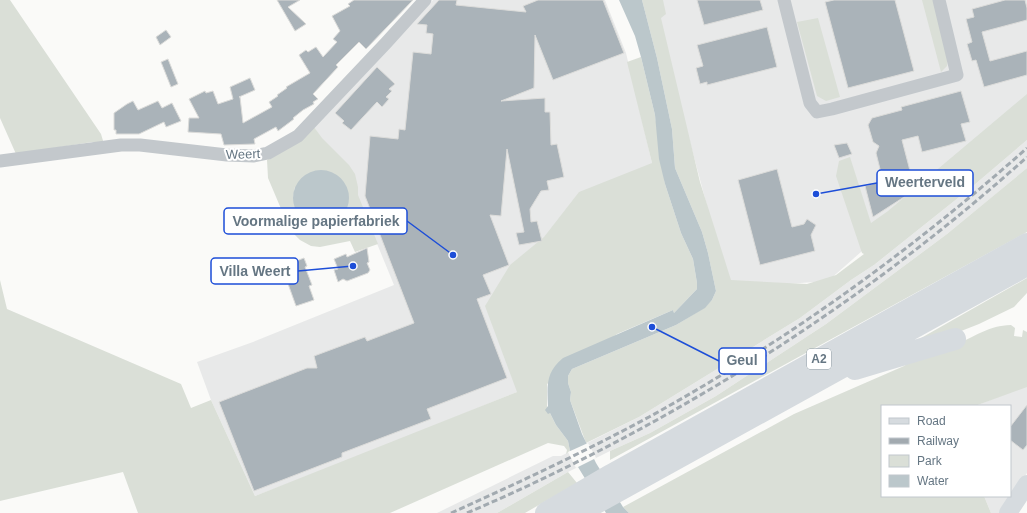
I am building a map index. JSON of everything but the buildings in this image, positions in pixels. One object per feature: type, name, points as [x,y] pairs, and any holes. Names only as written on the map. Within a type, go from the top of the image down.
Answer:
[{"type":"highway","name":"A2","points":[[546,513],[584,503],[616,482],[1027,244]]},
{"type":"highway","name":"A2","points":[[616,482],[820,379],[1027,265]]},
{"type":"highway","name":"A2","points":[[820,379],[885,361],[955,339]]},
{"type":"main road","points":[[1008,513],[1027,484]]},
{"type":"street","name":"Weert","points":[[0,161],[121,145],[140,145],[227,155],[254,156],[268,153],[298,136],[425,0]]},
{"type":"street","points":[[784,0],[810,103],[817,112],[832,110],[957,76],[939,0]]},
{"type":"shaded area","points":[[433,0],[605,0],[626,53],[652,163],[517,392],[358,457],[255,496],[211,400],[197,362],[253,342],[394,285],[357,195],[314,127]]},
{"type":"shaded area","points":[[652,0],[1027,0],[1027,106],[828,281],[729,288]]},
{"type":"shaded area","points":[[1027,140],[1027,168],[997,193],[947,234],[826,324],[716,396],[650,433],[568,472],[497,513],[437,513],[553,456],[561,456],[639,417],[800,318],[874,265],[973,186]]},
{"type":"shaded area","points":[[1023,387],[1027,387],[1027,473],[1011,497],[1011,405],[978,405]]},
{"type":"shaded area","points":[[984,497],[1011,497],[1000,513],[991,513]]},
{"type":"green space","points":[[0,0],[10,0],[101,134],[104,144],[92,142],[16,154],[0,118]]},
{"type":"green space","points":[[642,0],[663,0],[666,14],[661,18],[700,182],[731,280],[807,284],[836,275],[864,254],[862,253],[836,176],[839,161],[850,157],[871,223],[888,211],[1027,94],[1027,140],[973,186],[874,265],[800,318],[639,417],[586,443],[570,400],[571,392],[568,383],[568,376],[572,369],[676,325],[704,308],[712,300],[716,291],[702,232],[675,168],[672,129],[657,58]]},
{"type":"green space","points":[[922,0],[934,0],[948,59],[947,66],[941,72]]},
{"type":"green space","points":[[818,18],[840,97],[826,101],[817,96],[797,22]]},
{"type":"green space","points":[[641,57],[655,115],[665,184],[681,233],[693,259],[697,289],[674,313],[673,310],[617,334],[547,384],[547,407],[556,425],[568,441],[570,451],[566,454],[567,450],[564,446],[548,443],[390,513],[138,513],[123,472],[0,501],[0,280],[7,309],[181,384],[191,408],[211,400],[255,496],[517,392],[485,306],[510,265],[544,237],[579,192],[652,163],[627,62]]},
{"type":"green space","points":[[314,127],[322,138],[349,165],[355,174],[358,195],[378,244],[355,252],[350,241],[320,247],[311,246],[300,240],[290,230],[268,178],[267,160]],"holes":[[[295,187],[342,218],[333,224],[293,197]]]},
{"type":"green space","points":[[1027,168],[1027,232],[610,460],[610,451],[650,433],[716,396],[826,324],[947,234]]},
{"type":"green space","points":[[1027,278],[1027,293],[1014,307],[979,324],[951,335],[907,346]]},
{"type":"green space","points":[[1011,325],[1015,328],[1014,336],[1022,337],[1023,330],[1027,332],[1027,387],[978,405],[881,405],[881,497],[984,497],[991,513],[629,513],[623,507],[794,414],[904,366],[924,355],[959,343],[989,329]]},
{"type":"green space","points":[[568,472],[577,483],[525,513],[497,513]]},
{"type":"water","points":[[619,0],[642,0],[657,58],[672,129],[675,168],[702,232],[716,291],[712,300],[705,308],[676,325],[572,369],[568,376],[568,383],[571,392],[570,400],[582,434],[596,463],[623,507],[629,513],[606,513],[578,467],[570,451],[568,441],[556,425],[550,413],[548,414],[545,410],[548,406],[548,385],[553,368],[563,358],[673,310],[674,313],[697,289],[693,259],[681,233],[665,184],[659,159],[655,115],[641,57],[635,36]]},
{"type":"water","points":[[315,170],[327,170],[337,174],[345,182],[349,192],[349,204],[345,214],[337,222],[327,226],[315,226],[305,222],[297,214],[293,204],[293,192],[297,182],[305,174]]},
{"type":"pier","points":[[588,443],[596,458],[576,468],[568,452]]},
{"type":"railway","points":[[451,513],[551,467],[625,430],[700,388],[749,358],[846,293],[892,259],[938,223],[1027,148]]},
{"type":"railway","points":[[467,513],[543,479],[617,441],[690,401],[761,358],[831,312],[898,263],[964,211],[1027,157]]},
{"type":"place","name":"Weerterveld","points":[[816,194]]},
{"type":"place","name":"Voormalige papierfabriek","points":[[453,255]]},
{"type":"place","name":"Villa Weert","points":[[353,266]]},
{"type":"place","name":"Geul","points":[[652,327]]}]
